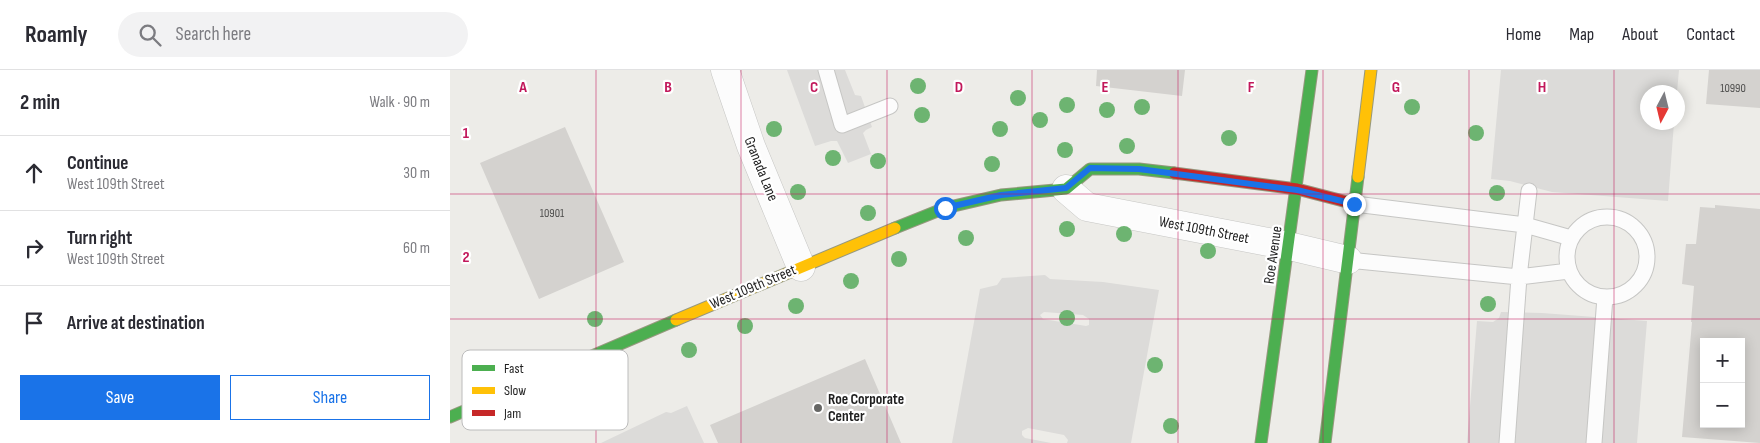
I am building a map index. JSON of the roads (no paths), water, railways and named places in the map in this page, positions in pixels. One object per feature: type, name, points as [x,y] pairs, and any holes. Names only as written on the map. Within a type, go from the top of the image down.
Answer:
[{"type":"street","name":"Granada Lane","points":[[725,70],[751,146],[801,267]]},
{"type":"street","name":"Roe Avenue","points":[[1261,443],[1312,70]]},
{"type":"street","points":[[1325,443],[1371,70]]},
{"type":"street","points":[[1066,188],[1090,168],[1139,169],[1297,190],[1354,204]]},
{"type":"street","name":"West 109th Street","points":[[607,350],[945,208],[1001,195],[1066,188],[1087,207],[1289,246],[1348,260]]},
{"type":"street","name":"West 109th Street","points":[[450,417],[462,412]]},
{"type":"lane","points":[[826,70],[842,124],[890,106]]},
{"type":"lane","points":[[1507,443],[1519,277],[1529,192]]},
{"type":"lane","points":[[1354,204],[1525,225],[1572,238]]},
{"type":"lane","points":[[1595,218],[1622,219],[1633,226],[1642,237],[1646,249],[1647,263],[1642,275],[1634,286],[1623,293],[1605,297],[1585,291],[1575,282],[1568,271],[1566,258],[1568,245],[1572,238],[1583,224],[1595,218]]},
{"type":"lane","points":[[1348,260],[1519,277],[1568,271]]},
{"type":"lane","points":[[1594,443],[1605,297]]},
{"type":"place","name":"Roe Corporate Center","points":[[818,408]]}]
